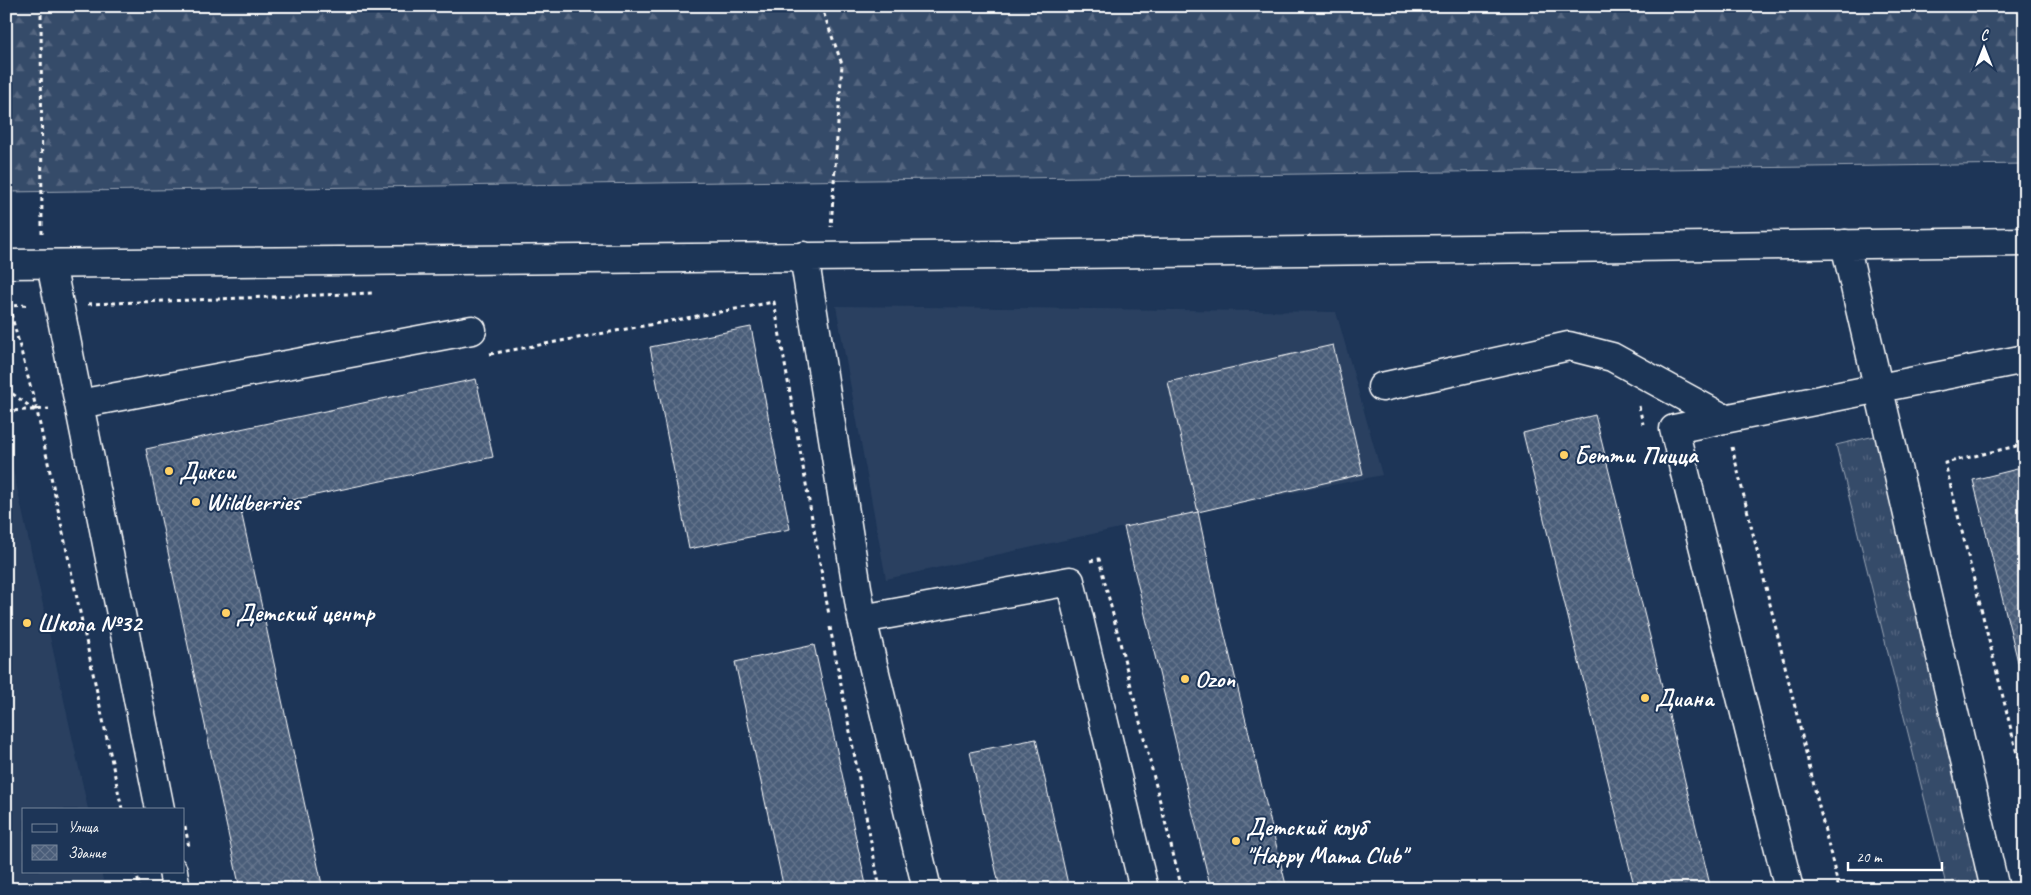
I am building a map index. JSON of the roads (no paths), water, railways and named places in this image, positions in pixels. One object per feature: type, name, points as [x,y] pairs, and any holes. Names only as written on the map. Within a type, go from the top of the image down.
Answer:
[{"type":"street","points":[[6,264],[46,252],[804,256],[2025,242]]},
{"type":"street","points":[[1845,244],[1995,889]]},
{"type":"street","points":[[46,252],[79,404],[160,808]]},
{"type":"street","points":[[804,256],[862,619],[927,889]]},
{"type":"street","points":[[79,404],[472,330]]},
{"type":"street","points":[[1382,388],[1569,346],[1612,357],[1725,419]]},
{"type":"street","points":[[1789,889],[1674,429],[2025,359]]},
{"type":"street","points":[[862,619],[1070,581],[1144,889]]},
{"type":"street","points":[[173,872],[176,889]]},
{"type":"place","name":"Бетти Пицца","points":[[1564,455]]},
{"type":"place","name":"Дикси","points":[[169,471]]},
{"type":"place","name":"Wildberries","points":[[196,502]]},
{"type":"place","name":"Детский центр","points":[[226,613]]},
{"type":"place","name":"Школа №32","points":[[27,623]]},
{"type":"place","name":"Ozon","points":[[1185,679]]},
{"type":"place","name":"Диана","points":[[1645,698]]},
{"type":"place","name":"Детский клуб \"Happy Mama Club\"","points":[[1236,841]]}]
